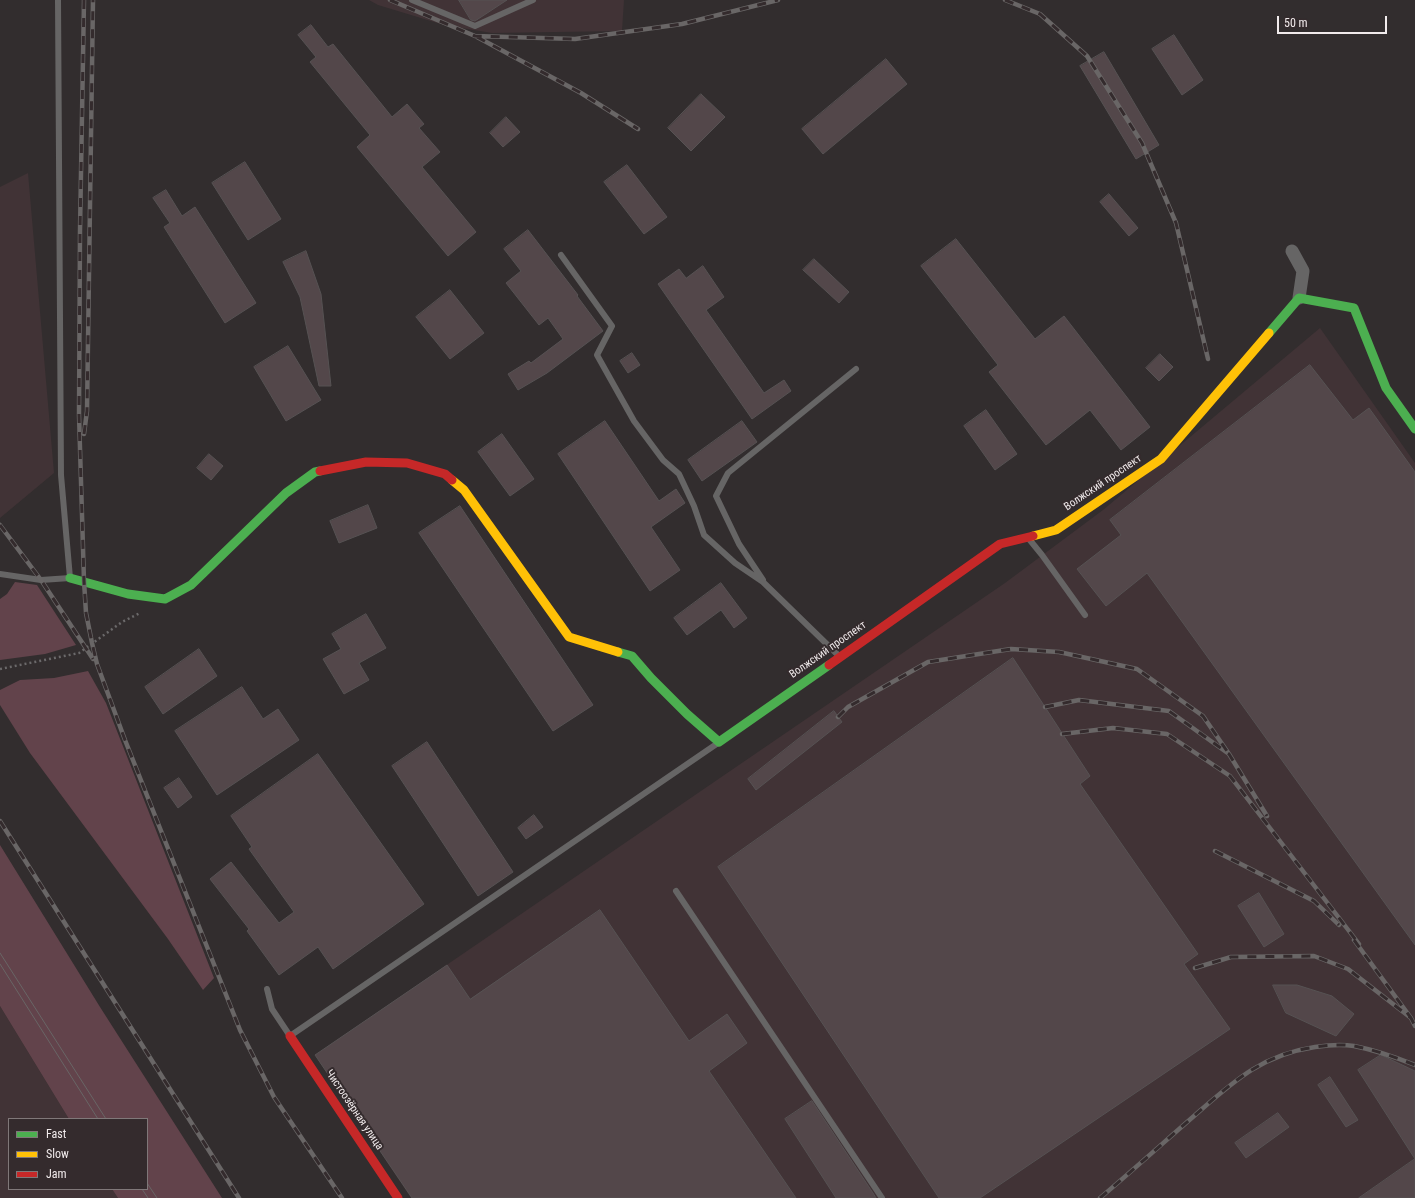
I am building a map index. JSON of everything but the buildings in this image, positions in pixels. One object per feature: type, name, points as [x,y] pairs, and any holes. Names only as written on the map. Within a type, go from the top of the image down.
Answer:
[{"type":"street","points":[[1292,251],[1303,271],[1299,298],[1354,308],[1386,388],[1415,429]]},
{"type":"street","name":"Волжский проспект","points":[[719,742],[1000,544],[1056,530],[1161,459],[1299,298]]},
{"type":"street","points":[[70,578],[128,594],[165,599],[191,585],[286,493],[315,472],[366,462],[407,462],[445,474],[464,490],[570,637],[632,656],[651,678],[687,714],[719,742]]},
{"type":"street","name":"Чистоозёрная улица","points":[[290,1036],[398,1198]]},
{"type":"lane","points":[[0,574],[42,580],[70,578],[61,475],[58,0]]},
{"type":"lane","points":[[412,0],[475,26],[533,0]]},
{"type":"lane","points":[[561,255],[612,326],[597,355],[634,421],[663,460],[679,474],[694,506],[704,535],[735,563],[763,582],[840,657]]},
{"type":"lane","points":[[763,582],[740,544],[716,496],[728,473],[856,368]]},
{"type":"lane","points":[[1027,537],[1042,555],[1085,615]]},
{"type":"lane","points":[[267,989],[272,1009],[290,1036],[719,742]]},
{"type":"lane","points":[[676,891],[882,1198]]},
{"type":"path","points":[[0,669],[78,652],[122,622],[165,599]]},
{"type":"shaded area","points":[[369,0],[624,0],[622,31],[492,33],[444,25],[378,5]]},
{"type":"shaded area","points":[[28,173],[54,473],[0,518],[0,187]]},
{"type":"shaded area","points":[[1320,328],[1415,463],[1415,1198],[411,1198],[315,1055],[1005,583],[1103,510]]},
{"type":"shaded area","points":[[15,582],[37,585],[76,645],[45,654],[0,660],[0,599],[7,594]]},
{"type":"shaded area","points":[[88,671],[106,703],[214,978],[203,990],[168,939],[30,753],[0,705],[0,690],[20,680],[54,678]]},
{"type":"shaded area","points":[[0,845],[100,1007],[222,1198],[118,1198],[113,1190],[148,1190],[148,1118],[68,1118],[0,1006]]},
{"type":"shaded area","points":[[0,1006],[68,1118],[8,1118],[8,1190],[113,1190],[118,1198],[0,1198]]},
{"type":"tram line","points":[[0,953],[105,1118]]},
{"type":"tram line","points":[[0,964],[97,1118]]},
{"type":"tram line","points":[[148,1184],[157,1198]]},
{"type":"tram line","points":[[143,1190],[148,1198]]},
{"type":"railway","points":[[84,0],[80,231],[79,415],[84,581],[86,613],[92,643],[97,664],[125,740],[240,1030],[274,1097],[342,1198]]},
{"type":"railway","points":[[84,434],[87,411],[93,0]]},
{"type":"railway","points":[[390,0],[475,36],[575,39],[682,24],[778,0]]},
{"type":"railway","points":[[1005,0],[1040,14],[1087,56],[1142,143],[1176,223],[1208,359]]},
{"type":"railway","points":[[477,37],[581,93],[638,129]]},
{"type":"railway","points":[[0,525],[41,580],[93,659]]},
{"type":"railway","points":[[838,717],[848,707],[928,662],[1011,649],[1059,652],[1137,669],[1203,716],[1229,754]]},
{"type":"railway","points":[[1045,707],[1079,700],[1169,711],[1229,754],[1267,816]]},
{"type":"railway","points":[[1062,734],[1113,728],[1167,734],[1230,776],[1359,944]]},
{"type":"railway","points":[[0,821],[239,1198]]},
{"type":"railway","points":[[1215,851],[1314,901],[1339,925]]},
{"type":"railway","points":[[1354,940],[1411,1018]]},
{"type":"railway","points":[[1195,968],[1231,957],[1314,956],[1348,969],[1411,1018],[1415,1026]]},
{"type":"railway","points":[[1100,1198],[1235,1081],[1263,1063],[1279,1056],[1315,1047],[1345,1045],[1377,1052],[1415,1065]]},
{"type":"traffic: fast","points":[[1269,333],[1299,298],[1354,308],[1386,388],[1415,429]]},
{"type":"traffic: fast","points":[[70,578],[128,594],[165,599],[191,585],[286,493],[315,472],[320,471]]},
{"type":"traffic: fast","points":[[618,652],[632,656],[651,678],[687,714],[719,742],[829,665]]},
{"type":"traffic: slow","points":[[1033,536],[1056,530],[1161,459],[1269,333]]},
{"type":"traffic: slow","points":[[452,480],[464,490],[569,637],[618,652]]},
{"type":"traffic: jam","points":[[320,471],[366,462],[407,463],[445,474],[452,480]]},
{"type":"traffic: jam","points":[[829,665],[1000,544],[1033,536]]},
{"type":"traffic: jam","points":[[290,1036],[398,1198]]}]
